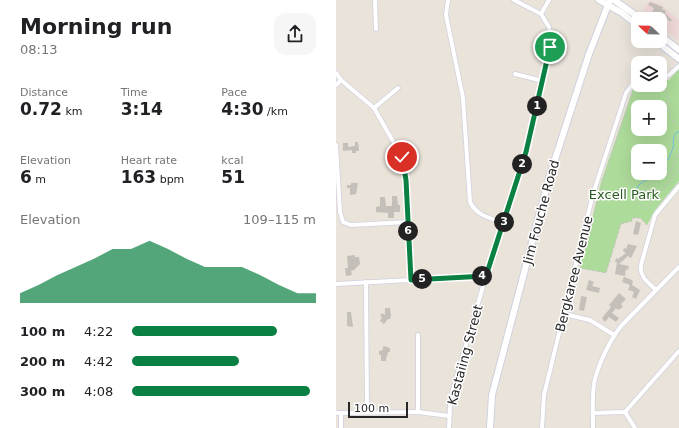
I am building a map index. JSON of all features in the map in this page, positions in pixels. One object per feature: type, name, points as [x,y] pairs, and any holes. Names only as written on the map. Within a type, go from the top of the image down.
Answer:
[{"type":"street","points":[[375,0],[376,29]]},
{"type":"street","points":[[448,0],[446,15],[463,98],[470,202],[473,208],[480,214],[504,223]]},
{"type":"street","points":[[514,0],[541,14],[548,0]]},
{"type":"street","points":[[599,0],[609,2],[631,20]]},
{"type":"street","points":[[614,0],[631,12]]},
{"type":"street","name":"Jim Fouche Road","points":[[490,428],[492,395],[550,178],[582,73],[609,2]]},
{"type":"street","name":"Kastaiing Street","points":[[449,428],[452,393],[486,276],[526,152],[543,81],[551,34],[549,27],[541,14]]},
{"type":"street","points":[[667,41],[679,50]]},
{"type":"street","points":[[665,48],[679,59]]},
{"type":"street","points":[[667,76],[679,66]]},
{"type":"street","points":[[336,73],[341,80],[374,108],[403,162],[406,180],[411,280]]},
{"type":"street","points":[[515,74],[543,81]]},
{"type":"street","points":[[336,85],[341,80]]},
{"type":"street","name":"Bergkaree Avenue","points":[[542,428],[544,395],[597,180],[626,93],[631,86]]},
{"type":"street","points":[[374,108],[398,88]]},
{"type":"street","points":[[336,145],[340,212],[342,222],[351,225],[408,222]]},
{"type":"street","points":[[656,290],[642,275],[640,270],[641,265],[654,215],[679,186]]},
{"type":"street","points":[[593,428],[595,382],[601,363],[614,335],[679,267]]},
{"type":"street","points":[[336,284],[486,276]]},
{"type":"street","points":[[366,282],[367,412]]},
{"type":"street","points":[[564,314],[590,320],[614,335]]},
{"type":"street","points":[[418,335],[418,412]]},
{"type":"street","points":[[593,413],[625,412],[679,351]]},
{"type":"street","points":[[341,428],[338,413],[418,412],[450,416]]},
{"type":"street","points":[[625,412],[635,428]]},
{"type":"path","points":[[632,92],[603,182],[580,268],[606,274],[621,224],[632,221],[632,218],[640,218],[647,225]]},
{"type":"path","points":[[665,92],[670,118],[679,126]]},
{"type":"path","points":[[679,155],[669,174],[652,181],[637,202],[646,209],[679,169]]},
{"type":"shaded area","points":[[650,0],[661,5],[679,20],[678,40],[667,31],[667,12],[643,12]]},
{"type":"green space","name":"Excell Park","points":[[679,69],[679,181],[655,210],[647,225],[640,218],[632,218],[632,221],[621,224],[606,273],[580,268],[601,182],[632,92],[667,92],[667,80],[669,80]]},
{"type":"building","points":[[650,2],[663,7],[662,9],[666,11],[652,12],[654,8],[648,5]]},
{"type":"building","points":[[667,15],[672,20],[670,22],[667,19]]},
{"type":"building","points":[[355,142],[358,142],[359,151],[352,153],[352,150],[343,151],[343,143],[348,143],[348,147],[355,146]]},
{"type":"building","points":[[351,183],[358,183],[356,194],[350,195],[350,188],[347,188],[347,185],[351,185]]},
{"type":"building","points":[[392,196],[397,196],[398,205],[400,205],[400,212],[394,212],[394,218],[388,218],[388,213],[376,212],[376,207],[380,206],[380,197],[385,197],[386,206],[392,206]]},
{"type":"building","points":[[636,221],[641,223],[638,235],[633,234]]},
{"type":"building","points":[[628,244],[637,246],[631,258],[628,256],[619,264],[629,266],[628,270],[626,269],[625,276],[615,274],[617,262],[615,262],[616,258],[618,259],[626,253],[623,251],[624,248],[626,249]]},
{"type":"building","points":[[355,255],[355,257],[359,257],[360,264],[351,271],[352,275],[346,276],[345,268],[348,268],[347,256]]},
{"type":"building","points":[[624,277],[632,280],[632,285],[640,290],[636,299],[632,297],[634,292],[628,290],[630,285],[622,282]]},
{"type":"building","points":[[589,280],[594,282],[592,286],[600,288],[599,293],[586,290]]},
{"type":"building","points":[[619,293],[626,299],[621,304],[623,307],[618,310],[616,308],[612,313],[619,318],[616,322],[609,317],[605,322],[602,318],[611,307],[609,305]]},
{"type":"building","points":[[581,296],[587,297],[584,311],[579,310]]},
{"type":"building","points":[[385,308],[390,308],[391,316],[390,319],[388,319],[384,324],[380,321],[382,317],[380,316],[382,313],[385,315]]},
{"type":"building","points":[[347,312],[351,312],[353,327],[347,326]]},
{"type":"building","points":[[383,346],[390,348],[386,361],[381,361],[381,355],[379,355],[379,351],[383,350]]},
{"type":"waterway","points":[[667,160],[674,145],[674,136],[677,132],[679,132]]},
{"type":"waterway","points":[[633,192],[635,193],[640,184],[646,180]]},
{"type":"route","points":[[402,157],[406,180],[411,280],[486,276],[526,152],[550,47]]}]
